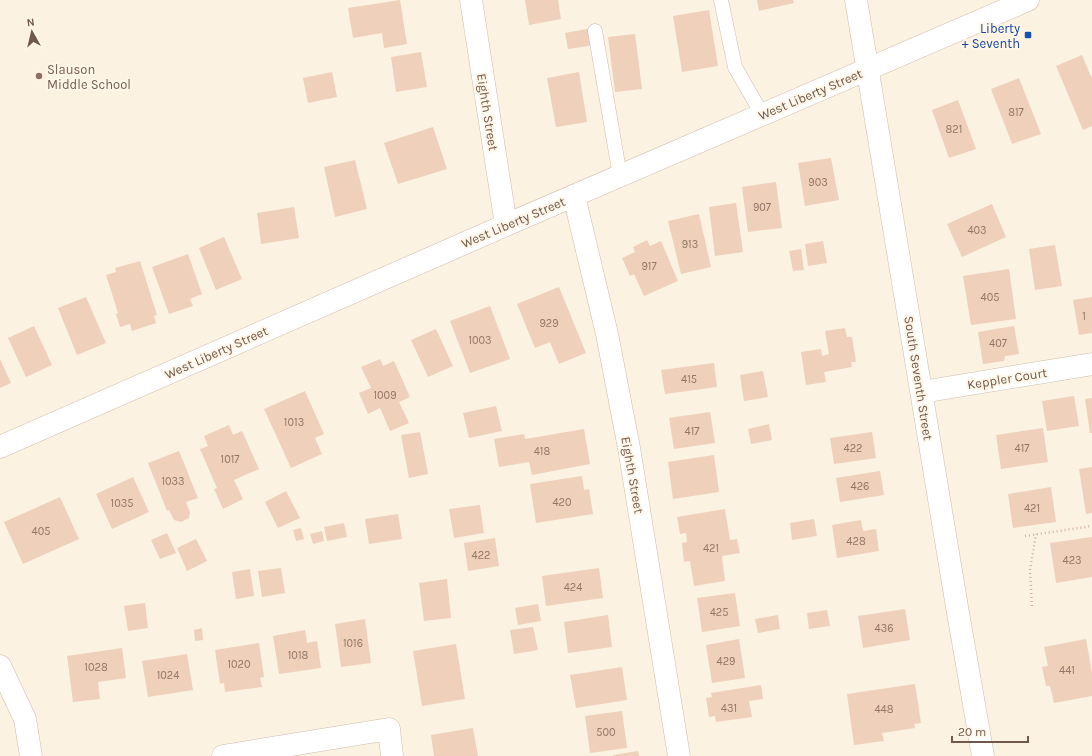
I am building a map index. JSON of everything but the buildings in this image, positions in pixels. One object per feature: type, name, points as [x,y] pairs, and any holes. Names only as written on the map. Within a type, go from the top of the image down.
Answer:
[{"type":"street","name":"Eighth Street","points":[[471,0],[506,224]]},
{"type":"street","name":"South Seventh Street","points":[[856,0],[983,756]]},
{"type":"street","name":"West Liberty Street","points":[[0,447],[506,224],[1028,0]]},
{"type":"street","name":"Eighth Street","points":[[574,196],[607,334],[629,448],[679,756]]},
{"type":"street","name":"Keppler Court","points":[[922,392],[1092,364]]},
{"type":"street","points":[[0,666],[24,720],[31,756]]},
{"type":"street","points":[[223,756],[389,729],[392,756]]},
{"type":"lane","points":[[721,0],[735,67],[762,114]]},
{"type":"lane","points":[[595,31],[620,176]]},
{"type":"path","points":[[1025,536],[1092,526]]},
{"type":"path","points":[[1032,606],[1030,570],[1036,534]]},
{"type":"place","name":"Liberty + Seventh","points":[[1028,35]]},
{"type":"place","name":"Slauson Middle School","points":[[39,76]]}]
